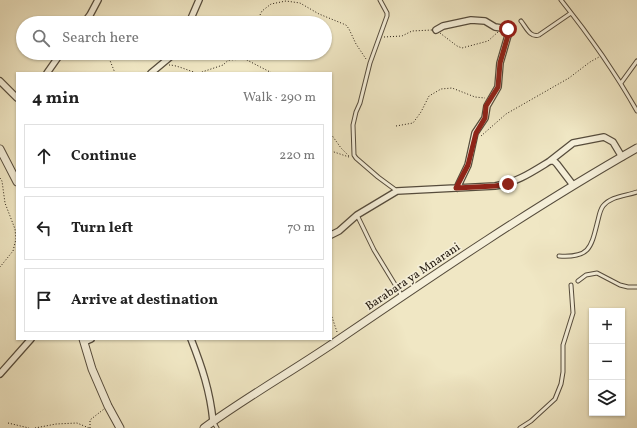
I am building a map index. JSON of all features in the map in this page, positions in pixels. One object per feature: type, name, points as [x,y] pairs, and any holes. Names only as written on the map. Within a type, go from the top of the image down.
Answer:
[{"type":"street","points":[[89,16],[98,0]]},
{"type":"street","points":[[192,16],[199,0]]},
{"type":"street","points":[[436,30],[443,26],[472,20],[485,21],[495,27],[508,29],[509,32],[500,63],[498,87],[486,106],[485,118],[473,140],[468,165],[456,188]]},
{"type":"street","points":[[48,72],[56,60]]},
{"type":"street","points":[[152,72],[167,60]]},
{"type":"street","points":[[0,81],[16,97]]},
{"type":"street","points":[[332,235],[357,215],[397,191],[508,184],[526,176],[550,161],[573,143],[604,138],[613,142],[622,157]]},
{"type":"street","points":[[0,148],[16,180]]},
{"type":"street","name":"Barabara ya Mnarani","points":[[204,428],[215,425],[402,296],[572,185],[637,148]]},
{"type":"street","points":[[550,161],[554,161],[557,164],[572,185]]},
{"type":"street","points":[[0,374],[30,340]]},
{"type":"street","points":[[86,340],[92,369],[108,406],[120,428]]},
{"type":"street","points":[[191,340],[205,376],[215,425]]},
{"type":"lane","points":[[380,0],[387,13],[387,16],[370,63],[360,103],[356,112],[353,125],[354,148],[356,158],[397,191]]},
{"type":"lane","points":[[561,0],[580,23],[621,83],[637,111]]},
{"type":"lane","points":[[521,21],[531,35],[535,36],[539,35],[571,13]]},
{"type":"lane","points":[[621,83],[637,61]]},
{"type":"lane","points":[[559,256],[570,257],[582,255],[593,240],[602,207],[607,202],[617,197],[637,192]]},
{"type":"lane","points":[[357,215],[374,250],[402,296]]},
{"type":"lane","points":[[578,281],[586,275],[597,273],[620,285],[637,287]]},
{"type":"lane","points":[[520,428],[555,399],[557,395],[563,372],[563,345],[572,313],[571,285]]},
{"type":"path","points":[[260,16],[262,11],[271,4],[286,1],[300,2],[324,16]]},
{"type":"path","points":[[332,19],[346,25],[361,53],[370,63]]},
{"type":"path","points":[[379,37],[402,36],[412,31],[436,30],[457,46],[462,48],[488,41],[503,28]]},
{"type":"path","points":[[473,140],[482,135],[506,114],[569,78],[590,62],[602,56]]},
{"type":"path","points":[[110,60],[115,72]]},
{"type":"path","points":[[201,72],[222,65],[229,60]]},
{"type":"path","points":[[246,60],[270,72]]},
{"type":"path","points":[[161,66],[172,65],[192,72]]},
{"type":"path","points":[[396,126],[413,123],[421,112],[429,96],[441,89],[452,88],[475,97],[492,97]]},
{"type":"path","points":[[332,135],[350,157]]},
{"type":"path","points":[[332,151],[356,158]]},
{"type":"path","points":[[0,178],[2,181],[5,203],[16,229],[16,239],[13,251],[0,267]]},
{"type":"path","points":[[332,317],[339,339]]},
{"type":"path","points":[[35,428],[56,424],[77,423],[89,428],[90,420],[108,406]]},
{"type":"path","points":[[8,423],[29,428]]},
{"type":"route","points":[[508,29],[509,32],[500,63],[498,87],[486,106],[485,118],[473,140],[468,165],[456,188],[508,184]]}]
